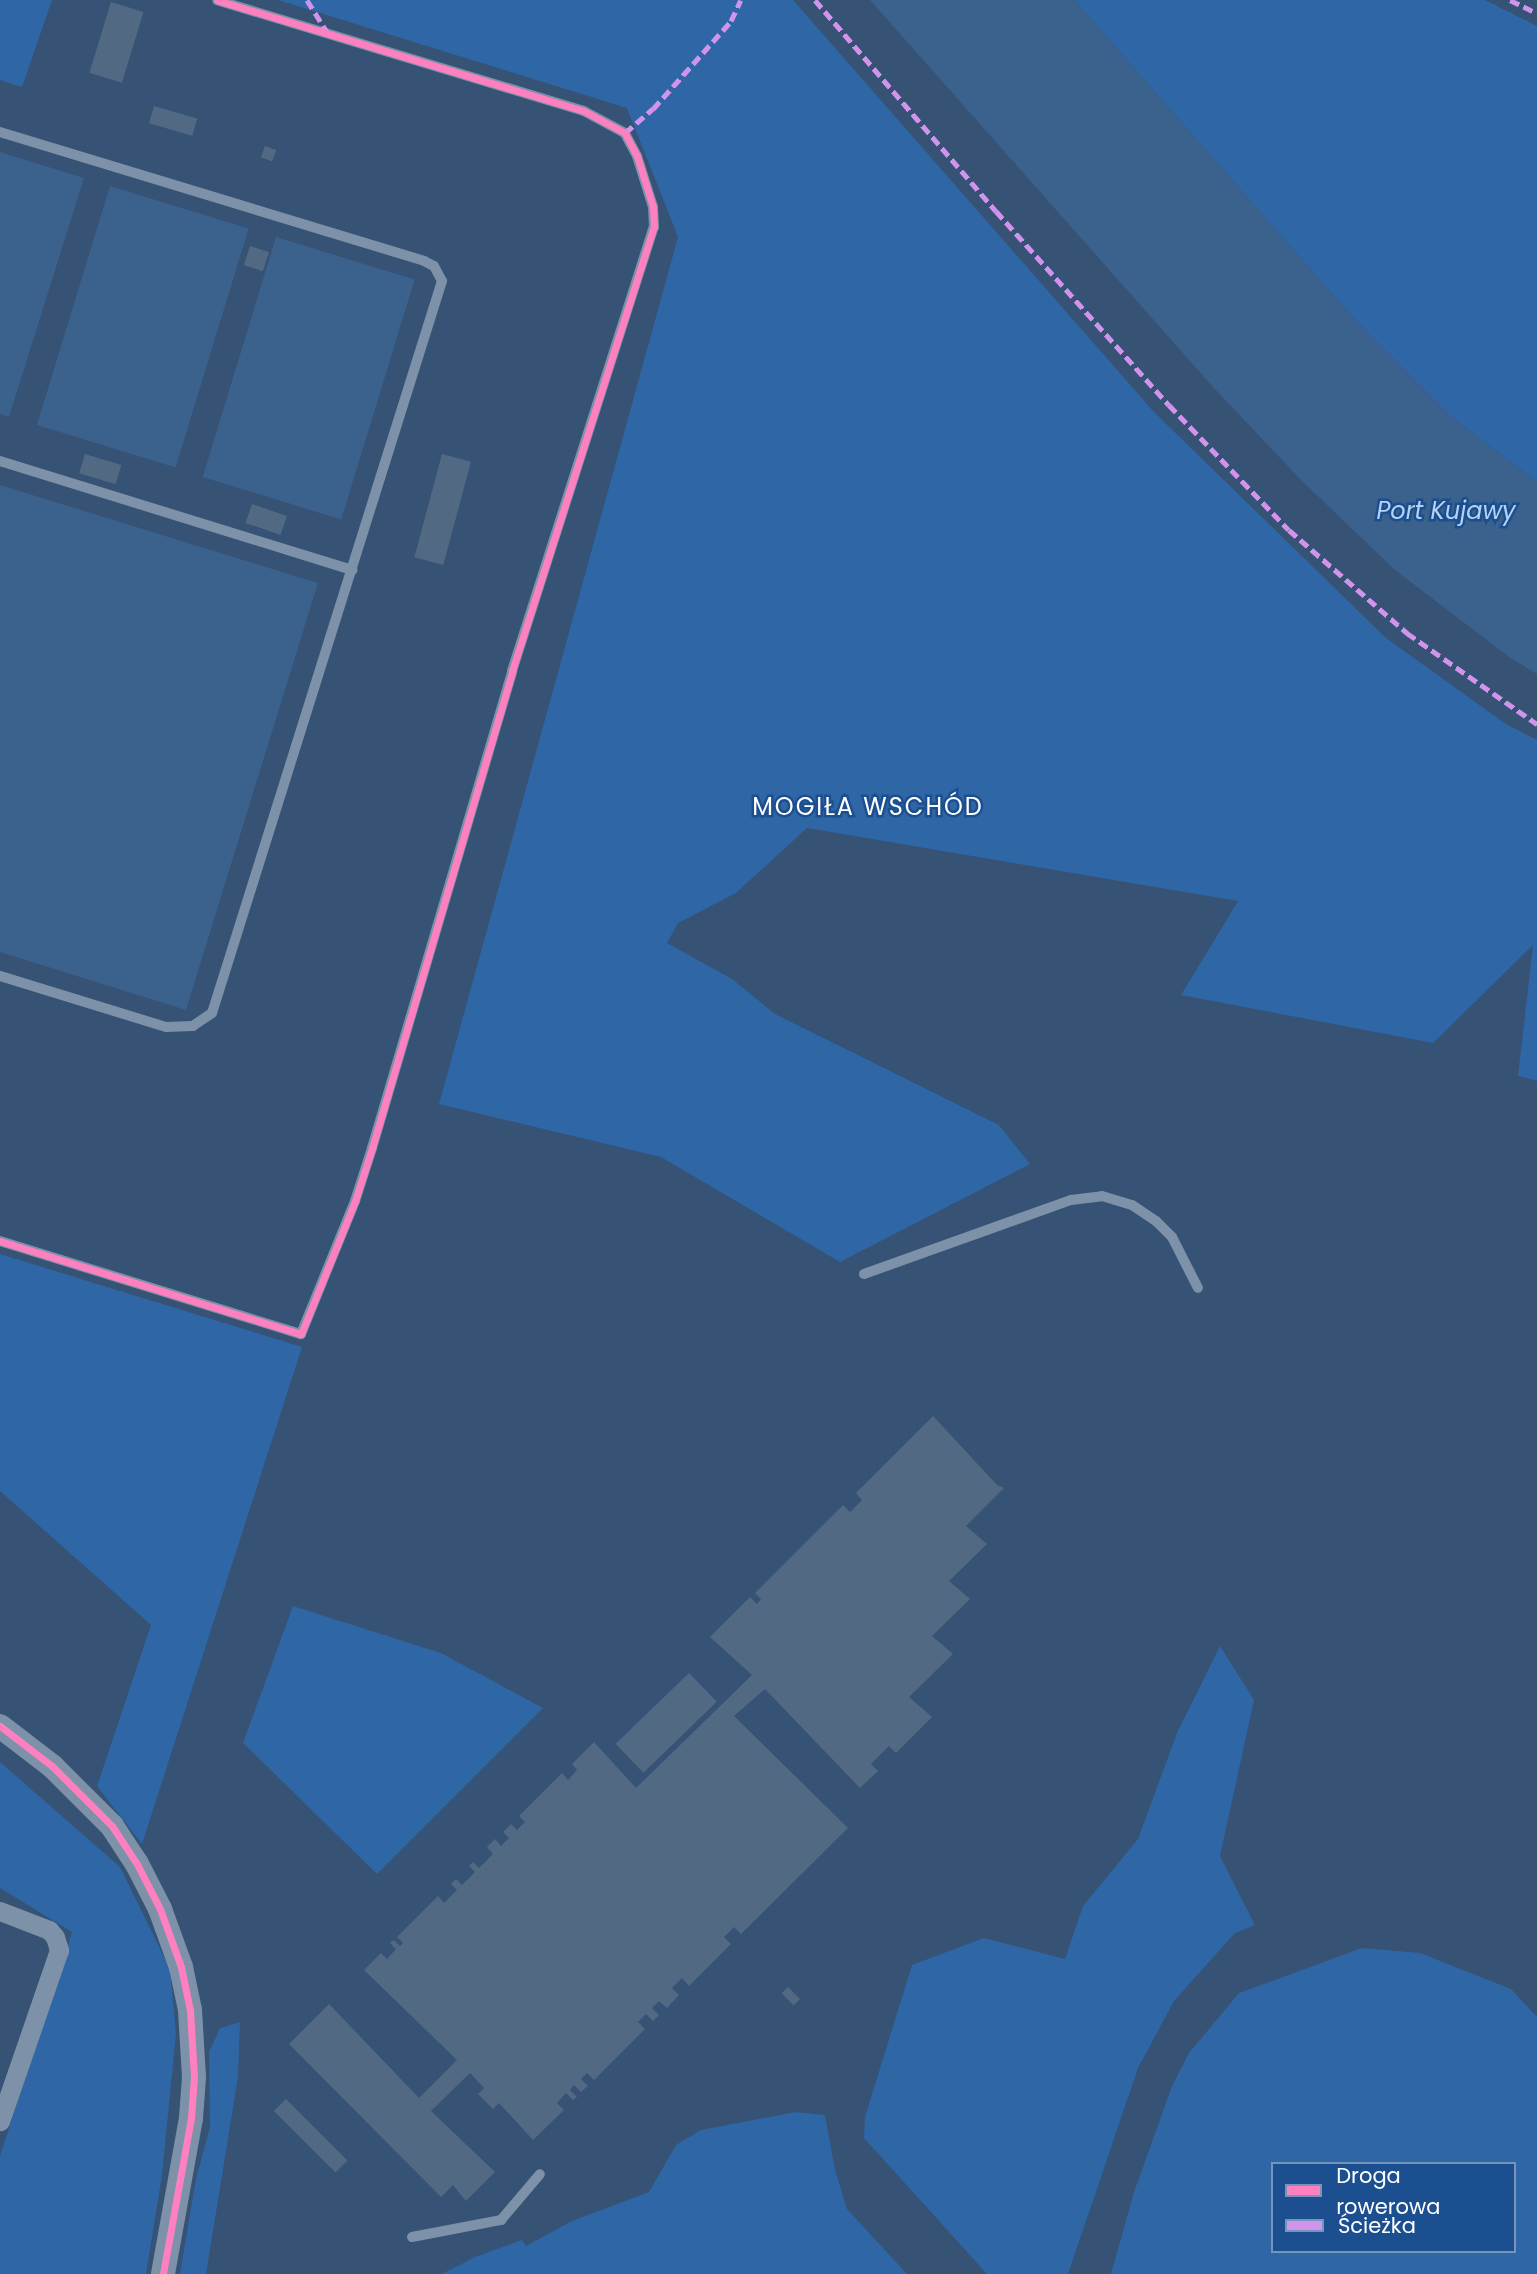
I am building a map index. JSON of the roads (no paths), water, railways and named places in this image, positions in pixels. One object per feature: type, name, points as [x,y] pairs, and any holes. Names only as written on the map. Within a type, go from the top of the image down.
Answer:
[{"type":"street","points":[[0,1726],[52,1766],[112,1826],[137,1864],[160,1909],[181,1967],[190,2010],[194,2077],[191,2118],[163,2274]]},
{"type":"street","points":[[0,1911],[49,1930],[55,1937],[59,1950],[0,2121]]},
{"type":"lane","points":[[0,1241],[301,1334],[355,1201],[372,1148],[512,671],[654,228],[653,207],[637,156],[625,133],[584,111],[218,0]]},
{"type":"lane","points":[[0,132],[424,261],[440,273],[441,293],[212,1013],[193,1026],[166,1027],[0,976]]},
{"type":"lane","points":[[0,461],[353,570]]},
{"type":"lane","points":[[864,1274],[1071,1200],[1102,1196],[1132,1205],[1172,1237],[1198,1288]]},
{"type":"lane","points":[[412,2236],[501,2220],[540,2174]]},
{"type":"water","name":"Port Kujawy","points":[[870,0],[1074,0],[1355,320],[1450,416],[1537,482],[1537,674],[1509,657],[1395,570],[1302,481],[1213,387]]},
{"type":"water","points":[[0,152],[84,178],[9,417],[0,414]]},
{"type":"water","points":[[110,186],[249,228],[176,467],[37,425]]},
{"type":"water","points":[[276,237],[415,279],[341,519],[203,477]]},
{"type":"water","points":[[0,485],[318,583],[186,1010],[0,952]]},
{"type":"district","name":"MOGIŁA WSCHÓD","points":[[868,807]]}]
